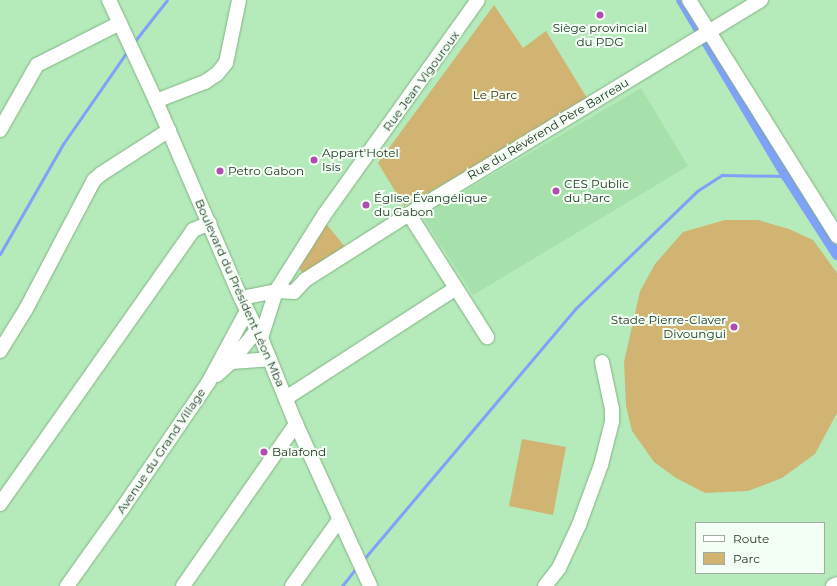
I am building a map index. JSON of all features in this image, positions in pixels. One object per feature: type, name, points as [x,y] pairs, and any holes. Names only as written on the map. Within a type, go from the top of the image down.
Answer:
[{"type":"street","name":"Boulevard du Président Léon Mba","points":[[110,0],[210,223],[244,304],[270,359],[296,424],[370,586]]},
{"type":"street","points":[[156,101],[205,82],[217,74],[226,63],[239,0]]},
{"type":"street","name":"Rue Jean Vigouroux","points":[[259,334],[276,291],[324,215],[478,0]]},
{"type":"street","points":[[689,0],[704,35],[837,236]]},
{"type":"street","name":"Rue du Révérend Père Barreau","points":[[276,291],[294,292],[305,280],[409,214],[761,0]]},
{"type":"street","points":[[0,130],[37,65],[120,23]]},
{"type":"street","points":[[0,351],[26,309],[94,180],[169,130]]},
{"type":"street","points":[[409,214],[487,337]]},
{"type":"street","points":[[0,504],[193,230],[210,223]]},
{"type":"street","points":[[286,398],[456,288]]},
{"type":"street","points":[[244,304],[276,291]]},
{"type":"street","name":"Avenue du Grand Village","points":[[67,586],[122,509],[208,383],[244,304]]},
{"type":"street","points":[[208,383],[259,334]]},
{"type":"street","points":[[231,362],[270,359]]},
{"type":"street","points":[[545,586],[559,568],[579,525],[601,465],[612,422],[612,409],[602,362]]},
{"type":"street","points":[[183,586],[296,424]]},
{"type":"street","points":[[292,586],[339,520]]},
{"type":"street","points":[[833,586],[837,584]]},
{"type":"shaded area","name":"CES Public du Parc","points":[[641,88],[688,166],[473,295],[422,216]]},
{"type":"green space","name":"Le Parc","points":[[494,5],[523,48],[546,31],[590,103],[404,206],[378,163]]},
{"type":"green space","points":[[323,220],[345,247],[303,273],[294,262]]},
{"type":"green space","name":"Stade Pierre-Claver Divoungui","points":[[725,220],[758,220],[789,229],[813,240],[837,273],[837,413],[815,454],[782,478],[748,491],[705,493],[676,478],[654,462],[632,431],[626,406],[624,362],[640,291],[655,264],[683,232]]},
{"type":"green space","points":[[522,439],[566,447],[553,515],[509,506]]},
{"type":"waterway","points":[[134,42],[167,0]]},
{"type":"waterway","points":[[681,0],[786,176],[837,255]]},
{"type":"waterway","points":[[0,254],[63,144],[128,50]]},
{"type":"waterway","points":[[363,560],[575,309],[697,191],[722,175],[786,176]]},
{"type":"waterway","points":[[342,586],[357,567]]},
{"type":"place","name":"Siège provincial du PDG","points":[[600,15]]},
{"type":"place","name":"Appart'Hotel Isis","points":[[314,160]]},
{"type":"place","name":"Petro Gabon","points":[[220,171]]},
{"type":"place","name":"CES Public du Parc","points":[[556,191]]},
{"type":"place","name":"Église Évangélique du Gabon","points":[[366,205]]},
{"type":"place","name":"Stade Pierre-Claver Divoungui","points":[[734,327]]},
{"type":"place","name":"Balafond","points":[[264,452]]}]
